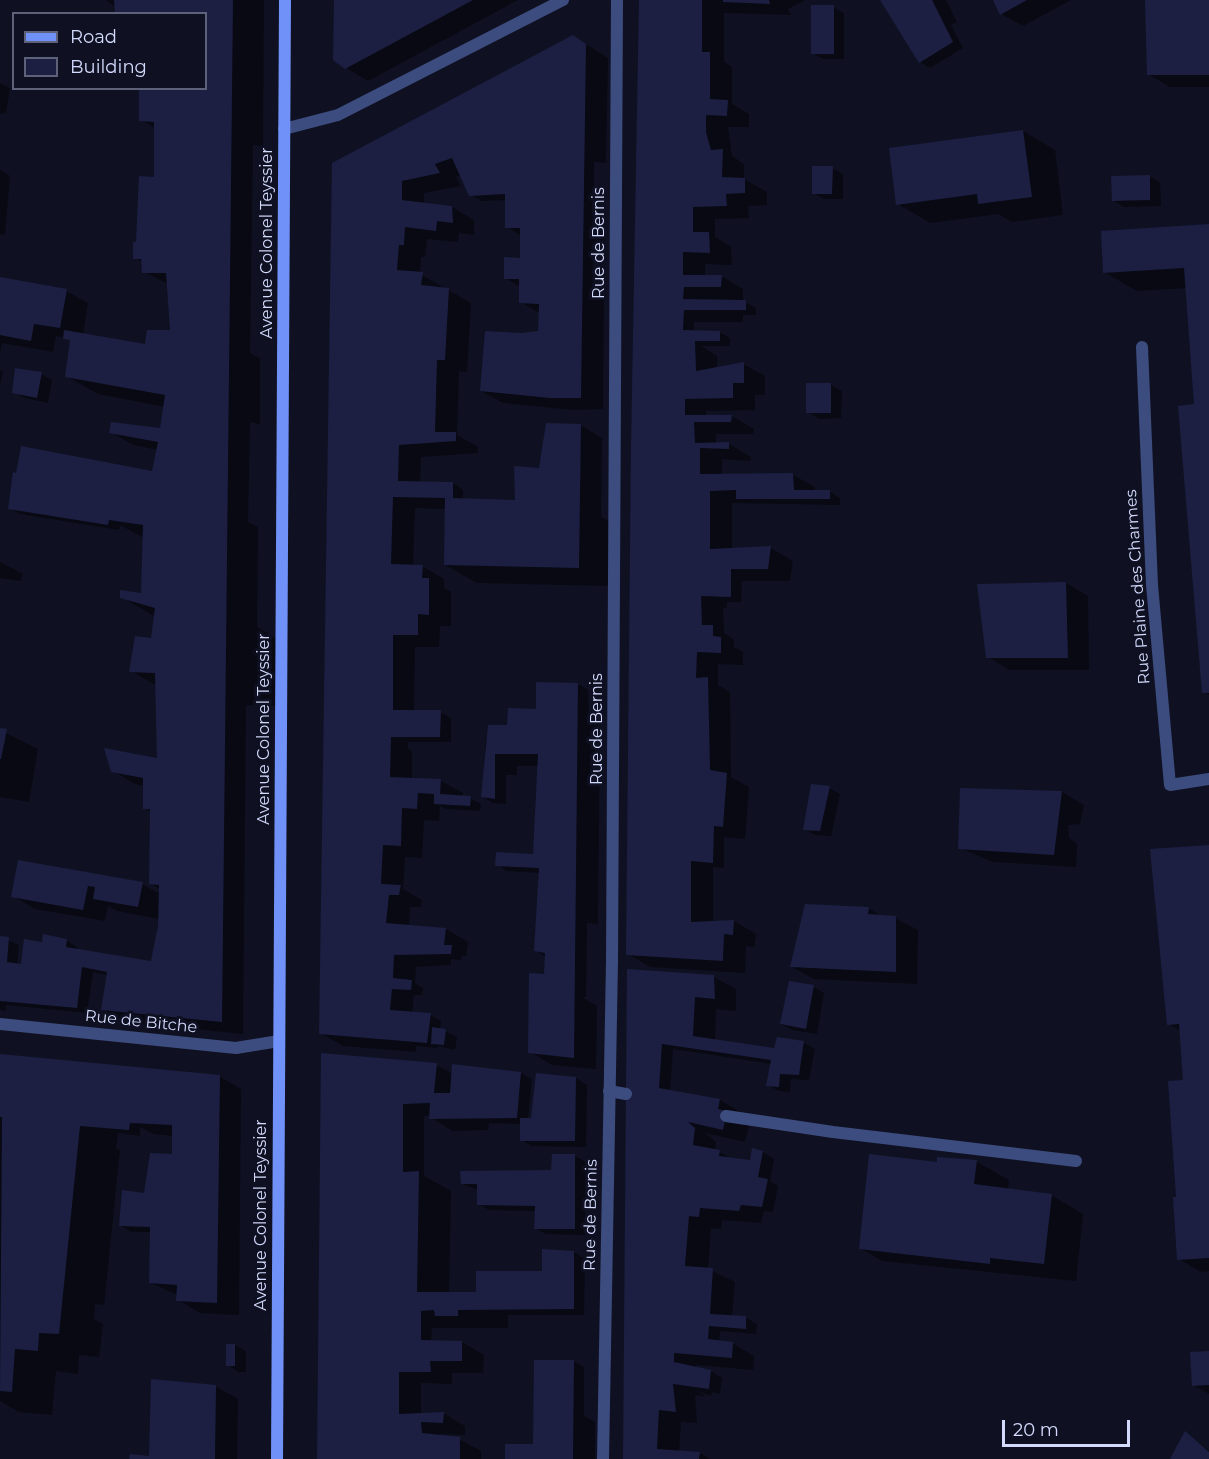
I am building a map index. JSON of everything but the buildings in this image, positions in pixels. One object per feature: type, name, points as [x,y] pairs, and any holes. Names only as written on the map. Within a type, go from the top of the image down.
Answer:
[{"type":"main road","name":"Avenue Colonel Teyssier","points":[[277,1459],[285,0]]},
{"type":"street","points":[[284,129],[338,115],[562,0]]},
{"type":"street","name":"Rue de Bernis","points":[[603,1459],[613,949],[617,0]]},
{"type":"street","name":"Rue Plaine des Charmes","points":[[1142,348],[1152,585],[1170,785],[1209,779]]},
{"type":"street","name":"Rue de Bitche","points":[[0,1024],[236,1048],[279,1041]]},
{"type":"street","points":[[609,1091],[626,1094]]},
{"type":"street","points":[[726,1116],[833,1132],[1076,1161]]}]
